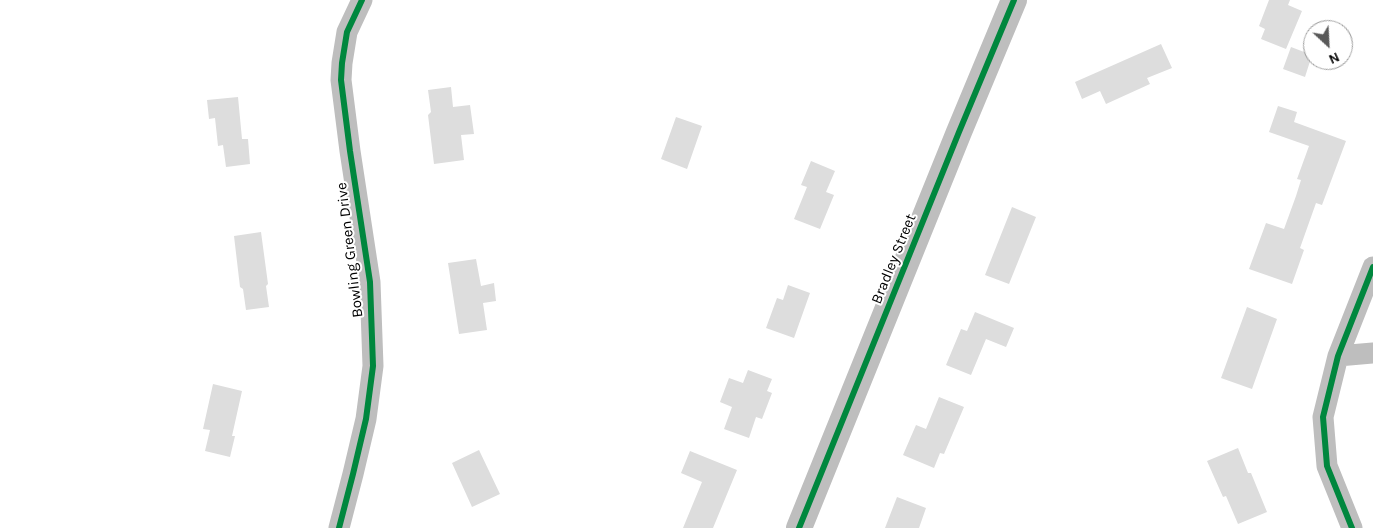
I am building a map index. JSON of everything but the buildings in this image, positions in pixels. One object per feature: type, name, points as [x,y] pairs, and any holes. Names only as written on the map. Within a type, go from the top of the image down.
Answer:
[{"type":"street","name":"Bowling Green Drive","points":[[339,528],[366,419],[373,366],[370,282],[341,80],[347,32],[362,0]]},
{"type":"street","name":"Bradley Street","points":[[799,528],[951,150],[1014,0]]},
{"type":"street","points":[[1352,528],[1327,466],[1322,417],[1338,356],[1373,267]]},
{"type":"street","points":[[1338,356],[1373,353]]},
{"type":"cycle path","points":[[339,528],[366,419],[373,366],[370,282],[341,80],[347,32],[362,0]]},
{"type":"cycle path","points":[[799,528],[1014,0]]},
{"type":"cycle path","points":[[1352,528],[1327,466],[1323,417],[1338,356],[1373,267]]}]
